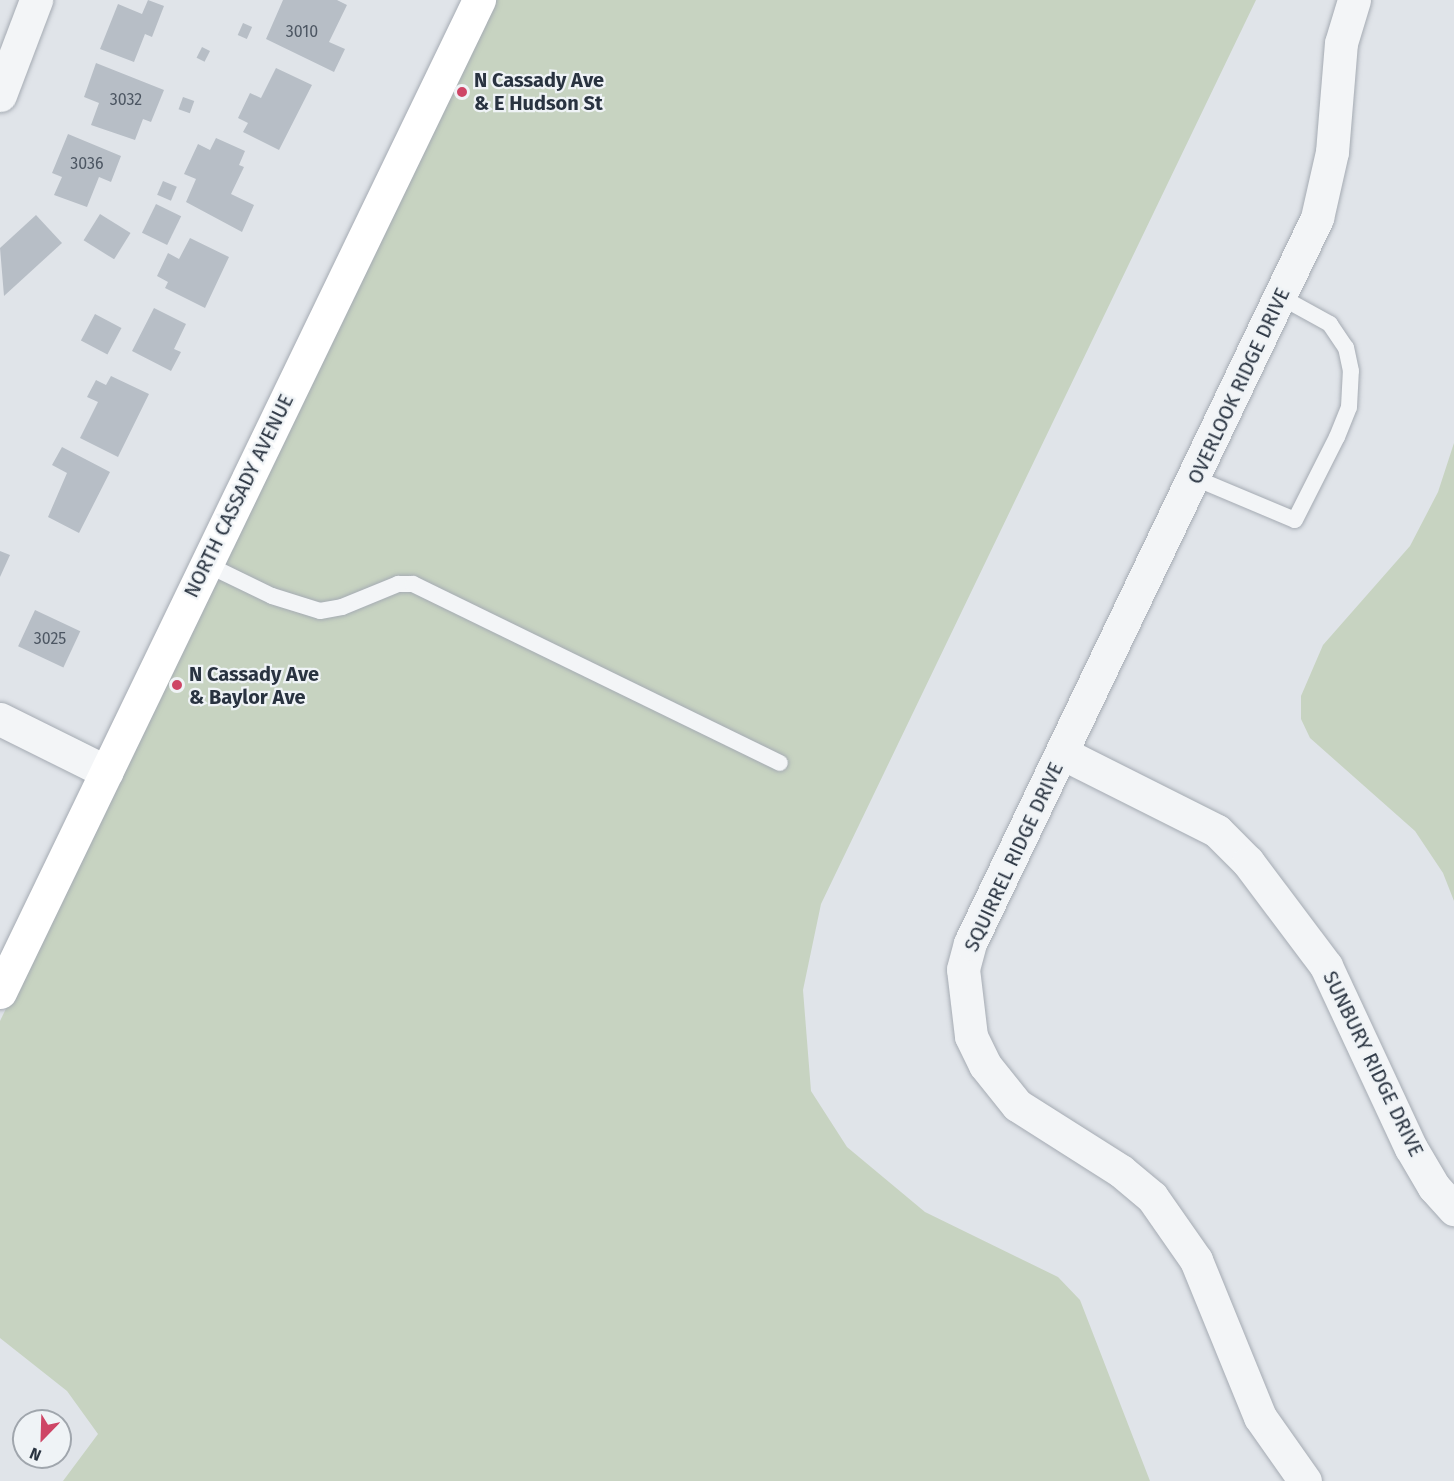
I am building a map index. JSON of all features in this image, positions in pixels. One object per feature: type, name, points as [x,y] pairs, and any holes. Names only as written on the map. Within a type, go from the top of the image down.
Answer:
[{"type":"main road","name":"NORTH CASSADY AVENUE","points":[[0,992],[479,0]]},
{"type":"street","points":[[0,95],[36,0]]},
{"type":"street","name":"OVERLOOK RIDGE DRIVE","points":[[1064,754],[1281,297],[1326,185],[1341,43],[1354,0]]},
{"type":"street","points":[[0,719],[107,772]]},
{"type":"street","name":"SUNBURY RIDGE DRIVE","points":[[1064,754],[1217,831],[1248,862],[1326,966],[1411,1148],[1434,1187],[1454,1209]]},
{"type":"street","name":"SQUIRREL RIDGE DRIVE","points":[[1064,754],[970,943],[963,969],[971,1036],[985,1065],[1017,1105],[1121,1170],[1152,1197],[1196,1260],[1260,1417],[1305,1481]]},
{"type":"lane","points":[[1195,478],[1295,520],[1337,437],[1348,407],[1351,371],[1346,348],[1330,324],[1281,297]]},
{"type":"lane","points":[[206,564],[272,596],[320,611],[342,607],[398,584],[413,584],[780,763]]},
{"type":"green space","points":[[496,0],[1256,0],[821,904],[803,990],[811,1091],[847,1147],[925,1212],[1058,1277],[1080,1300],[1150,1481],[63,1481],[98,1434],[67,1391],[0,1338],[0,1021]]},
{"type":"green space","points":[[1454,443],[1454,901],[1443,873],[1415,831],[1310,738],[1301,719],[1301,696],[1323,645],[1410,546],[1438,492]]},
{"type":"building","points":[[148,0],[164,6],[152,37],[145,34],[134,62],[100,49],[118,4],[142,14]]},
{"type":"building","points":[[283,0],[337,0],[347,5],[329,42],[345,49],[334,72],[266,39]]},
{"type":"building","points":[[243,23],[252,27],[247,39],[238,35]]},
{"type":"building","points":[[202,47],[210,51],[205,62],[197,58]]},
{"type":"building","points":[[96,63],[164,90],[151,122],[143,119],[135,140],[91,125],[99,103],[84,97]]},
{"type":"building","points":[[276,68],[312,85],[279,150],[243,132],[248,123],[238,118],[250,93],[261,98]]},
{"type":"building","points":[[183,97],[194,101],[190,113],[179,109]]},
{"type":"building","points":[[68,134],[121,156],[111,182],[99,177],[87,207],[54,195],[62,177],[52,173]]},
{"type":"building","points":[[216,138],[245,151],[239,165],[244,167],[231,194],[254,205],[242,232],[186,202],[196,179],[184,174],[198,144],[210,150]]},
{"type":"building","points":[[163,181],[177,187],[171,201],[157,195]]},
{"type":"building","points":[[156,204],[181,216],[167,245],[142,233]]},
{"type":"building","points":[[100,214],[131,233],[114,259],[84,240]]},
{"type":"building","points":[[36,215],[62,243],[4,296],[0,248]]},
{"type":"building","points":[[190,238],[229,257],[205,308],[165,288],[168,282],[157,276],[168,253],[179,259]]},
{"type":"building","points":[[154,308],[186,324],[174,349],[181,352],[171,371],[132,351]]},
{"type":"building","points":[[95,314],[121,328],[107,355],[81,340]]},
{"type":"building","points":[[111,376],[149,394],[118,457],[80,438],[98,402],[87,397],[96,380],[106,385]]},
{"type":"building","points":[[62,447],[110,472],[79,533],[48,517],[67,473],[52,465]]},
{"type":"building","points":[[0,551],[10,555],[0,577]]},
{"type":"building","points":[[35,610],[80,631],[63,667],[18,646]]},
{"type":"place","name":"N Cassady Ave & E Hudson St","points":[[462,92]]},
{"type":"place","name":"N Cassady Ave & Baylor Ave","points":[[177,685]]}]
